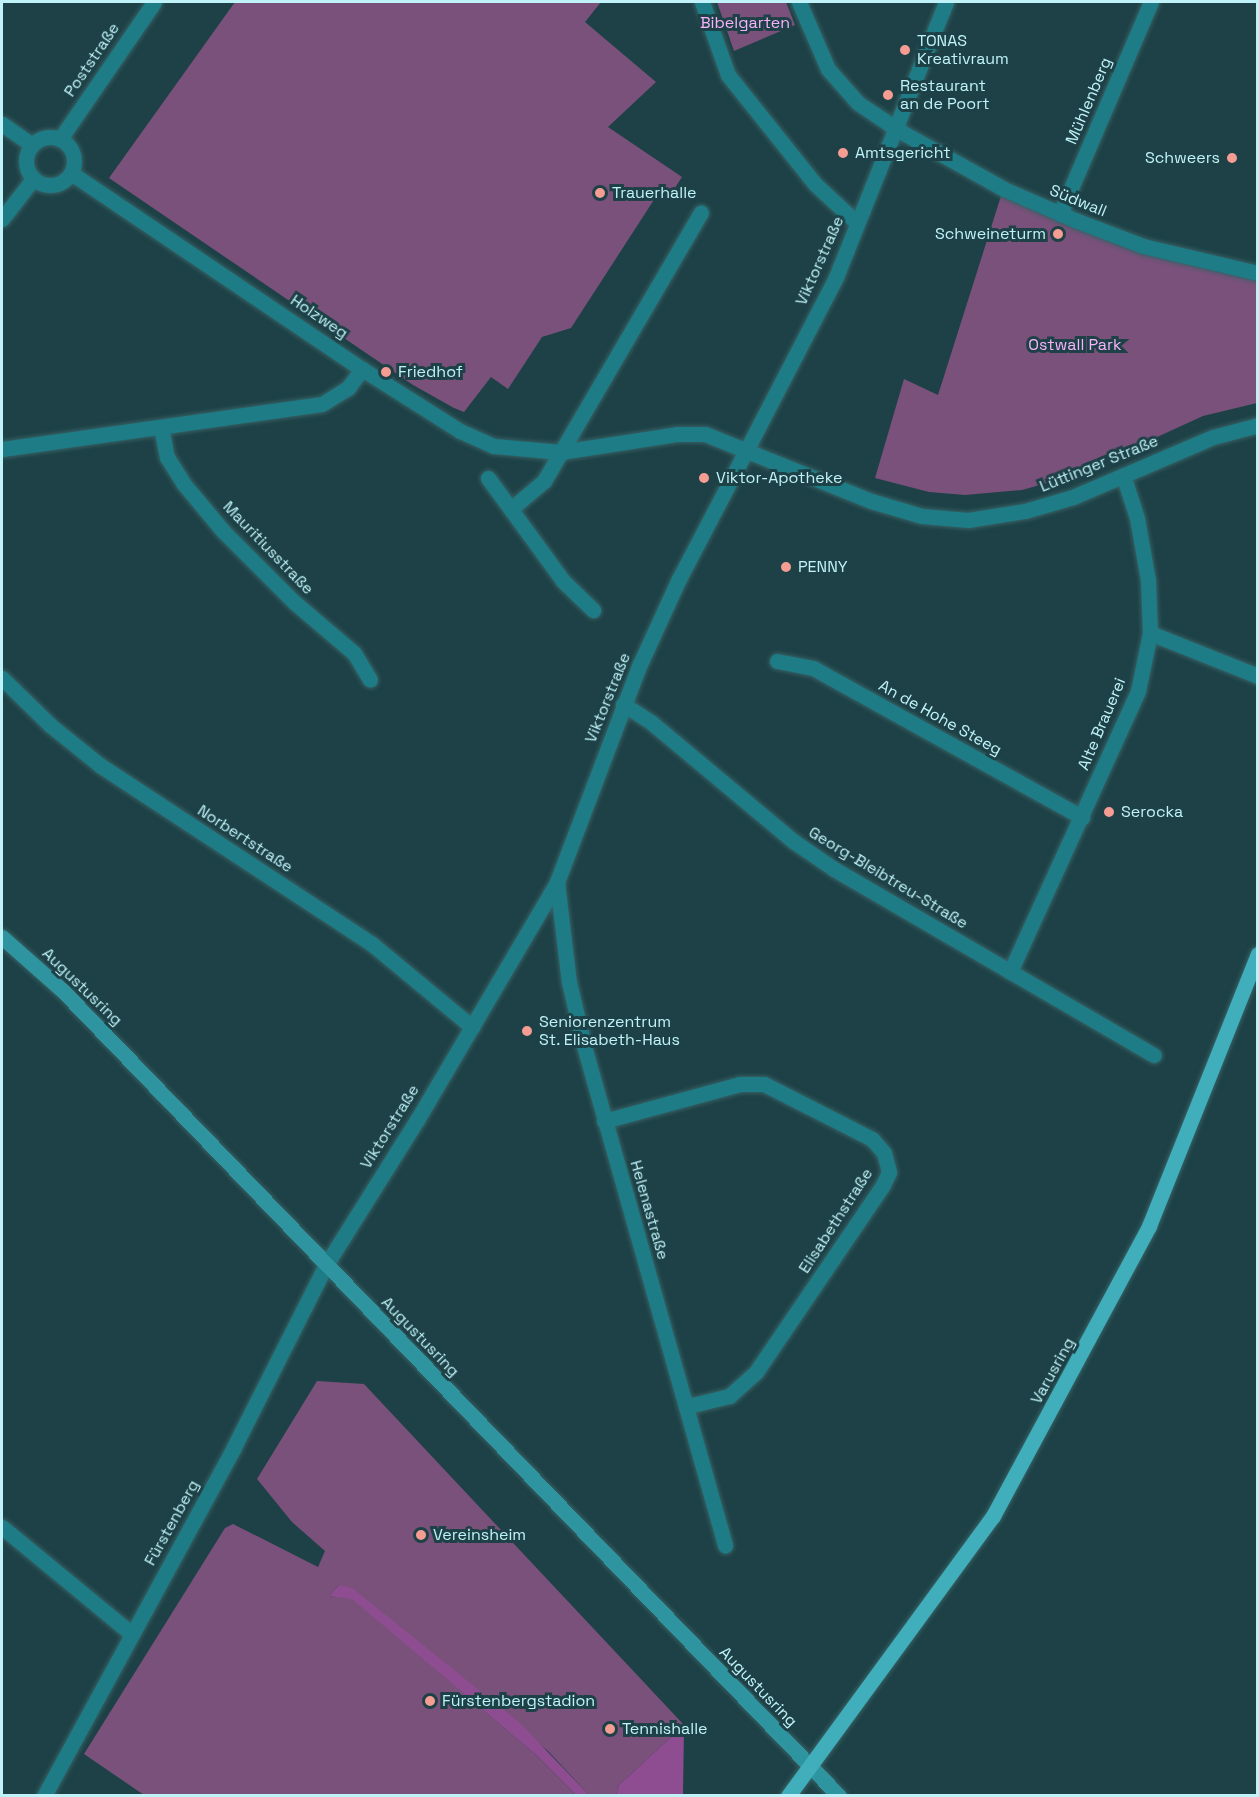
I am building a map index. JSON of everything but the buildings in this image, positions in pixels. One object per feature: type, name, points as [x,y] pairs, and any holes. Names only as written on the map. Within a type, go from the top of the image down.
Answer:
[{"type":"main road","name":"Augustusring","points":[[2,937],[63,991],[839,1796]]},
{"type":"main road","name":"Varusring","points":[[788,1796],[993,1516],[1149,1226],[1257,954]]},
{"type":"street","name":"Poststraße","points":[[60,139],[154,2]]},
{"type":"street","points":[[702,2],[728,75],[815,184],[856,223]]},
{"type":"street","name":"Südwall","points":[[799,2],[828,69],[858,103],[897,129],[1004,189],[1060,214],[1143,246],[1257,273]]},
{"type":"street","name":"Viktorstraße","points":[[326,1265],[557,882],[623,704],[679,579],[836,277],[856,223],[897,129],[945,2]]},
{"type":"street","name":"Mühlenberg","points":[[1060,214],[1151,2]]},
{"type":"street","points":[[2,124],[32,145]]},
{"type":"street","points":[[50,136],[60,139],[70,147],[74,160],[71,173],[53,185],[42,185],[33,178],[26,155],[32,145],[50,136]]},
{"type":"street","name":"Holzweg","points":[[71,173],[362,369],[468,435],[505,448],[561,452],[677,434],[705,434],[747,449]]},
{"type":"street","points":[[2,219],[33,178]]},
{"type":"street","points":[[512,508],[544,481],[702,212]]},
{"type":"street","points":[[2,449],[322,404],[348,388],[362,369]]},
{"type":"street","name":"Lüttinger Straße","points":[[747,449],[871,501],[922,516],[968,520],[1025,511],[1073,497],[1213,436],[1257,425]]},
{"type":"street","name":"Mauritiusstraße","points":[[161,427],[167,457],[183,483],[223,531],[294,602],[354,653],[370,680]]},
{"type":"street","name":"Alte Brauerei","points":[[1010,972],[1138,691],[1150,633],[1143,545],[1123,475]]},
{"type":"street","points":[[488,478],[563,581],[593,610]]},
{"type":"street","points":[[1150,633],[1257,676]]},
{"type":"street","name":"An de Hohe Steeg","points":[[777,661],[813,669],[1082,818]]},
{"type":"street","name":"Norbertstraße","points":[[2,678],[50,725],[101,766],[372,944],[472,1026]]},
{"type":"street","name":"Georg-Bleibtreu-Straße","points":[[623,704],[652,723],[793,841],[1010,972],[1154,1055]]},
{"type":"street","name":"Helenastraße","points":[[557,882],[569,982],[604,1120],[688,1406],[725,1545]]},
{"type":"street","name":"Elisabethstraße","points":[[604,1120],[740,1084],[764,1084],[872,1139],[884,1153],[889,1172],[883,1185],[756,1372],[729,1396],[688,1406]]},
{"type":"street","name":"Fürstenberg","points":[[44,1796],[234,1447],[326,1265]]},
{"type":"street","points":[[2,1527],[132,1634]]},
{"type":"green space","points":[[235,2],[601,2],[585,22],[656,82],[608,127],[682,177],[669,197],[659,192],[571,328],[542,337],[508,389],[491,377],[464,412],[413,385],[109,178]]},
{"type":"green space","name":"Bibelgarten","points":[[717,2],[786,2],[795,25],[734,51]]},
{"type":"green space","name":"Ostwall Park","points":[[1001,196],[1257,273],[1257,403],[1203,416],[1072,476],[1022,490],[965,495],[929,492],[875,478],[904,379],[938,395]]},
{"type":"green space","points":[[317,1381],[364,1384],[684,1725],[619,1785],[616,1795],[589,1795],[548,1751],[339,1585],[329,1596],[352,1598],[535,1754],[576,1795],[144,1795],[84,1754],[225,1528],[233,1524],[318,1567],[325,1551],[292,1522],[257,1479]]},
{"type":"shaded area","points":[[339,1585],[352,1588],[520,1723],[589,1795],[576,1795],[535,1754],[352,1599],[329,1596]]},
{"type":"shaded area","points":[[684,1725],[683,1795],[616,1795],[619,1785]]},
{"type":"place","name":"TONAS Kreativraum","points":[[905,50]]},
{"type":"place","name":"Restaurant an de Poort","points":[[888,95]]},
{"type":"place","name":"Amtsgericht","points":[[843,153]]},
{"type":"place","name":"Schweers","points":[[1232,158]]},
{"type":"place","name":"Trauerhalle","points":[[600,193]]},
{"type":"place","name":"Schweineturm","points":[[1058,234]]},
{"type":"place","name":"Friedhof","points":[[386,372]]},
{"type":"place","name":"Viktor-Apotheke","points":[[704,478]]},
{"type":"place","name":"PENNY","points":[[786,567]]},
{"type":"place","name":"Serocka","points":[[1109,812]]},
{"type":"place","name":"Seniorenzentrum St. Elisabeth-Haus","points":[[527,1031]]},
{"type":"place","name":"Vereinsheim","points":[[421,1535]]},
{"type":"place","name":"Fürstenbergstadion","points":[[430,1701]]},
{"type":"place","name":"Tennishalle","points":[[610,1729]]}]
